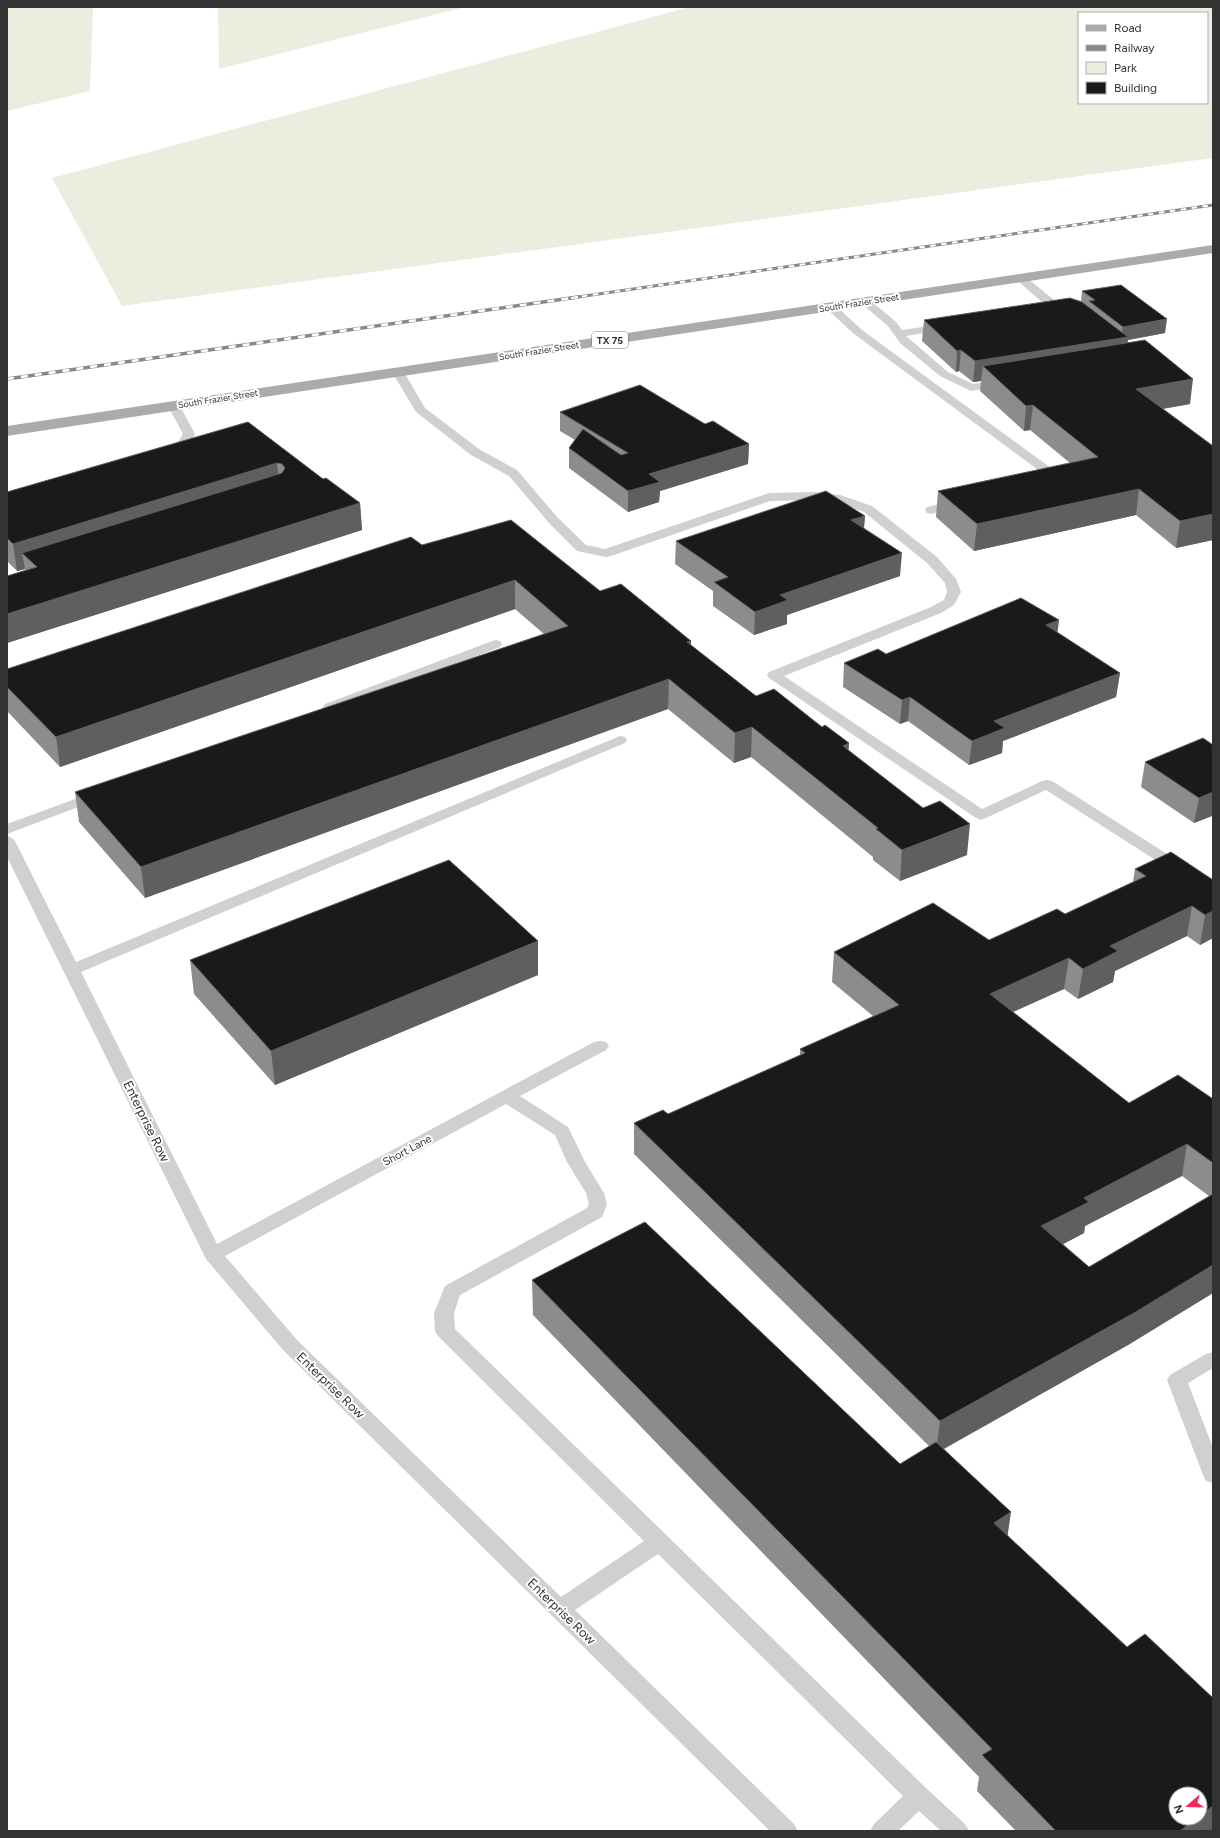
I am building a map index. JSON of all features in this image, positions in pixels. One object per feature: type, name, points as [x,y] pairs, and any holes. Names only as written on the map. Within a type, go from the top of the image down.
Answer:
[{"type":"main road","name":"South Frazier Street","points":[[7,431],[1213,250]]},
{"type":"lane","points":[[1022,279],[1061,311],[1078,317]]},
{"type":"lane","points":[[866,302],[892,324],[904,341],[944,374],[970,388],[1008,382]]},
{"type":"lane","points":[[831,307],[858,332],[1051,474],[1050,478],[1046,481],[1031,486]]},
{"type":"lane","points":[[1046,313],[1061,311]]},
{"type":"lane","points":[[899,334],[953,326]]},
{"type":"lane","points":[[398,372],[420,410],[475,452],[513,473],[554,521],[582,548],[606,553],[768,497],[815,496],[840,499],[868,509],[932,560],[944,572],[951,582],[954,592],[949,602],[936,610],[774,675],[981,815],[1047,784],[1213,890]]},
{"type":"lane","points":[[159,453],[182,446],[189,434],[174,406]]},
{"type":"lane","points":[[931,510],[969,501]]},
{"type":"lane","points":[[318,711],[495,644]]},
{"type":"lane","points":[[72,970],[620,740]]},
{"type":"lane","points":[[7,829],[110,790]]},
{"type":"lane","name":"Enterprise Row","points":[[7,841],[213,1254],[290,1345],[786,1831]]},
{"type":"lane","name":"Short Lane","points":[[213,1254],[600,1046]]},
{"type":"lane","points":[[507,1096],[562,1131],[576,1162],[595,1193],[598,1204],[595,1212],[452,1290],[444,1313],[445,1330],[659,1542],[877,1753],[919,1796],[957,1831]]},
{"type":"lane","points":[[1213,1359],[1178,1380],[1213,1475]]},
{"type":"lane","points":[[560,1609],[659,1542]]},
{"type":"lane","points":[[882,1831],[919,1796]]},
{"type":"green space","points":[[7,7],[93,7],[90,91],[7,111]]},
{"type":"green space","points":[[218,7],[465,7],[219,69]]},
{"type":"green space","points":[[690,7],[1213,7],[1213,158],[122,306],[52,178]]},
{"type":"building","points":[[1121,285],[1167,319],[1123,327],[1089,301],[1095,300],[1082,291]]},
{"type":"building","points":[[1070,298],[1082,302],[1128,337],[975,361],[961,350],[957,351],[924,320]]},
{"type":"building","points":[[1145,340],[1193,379],[1136,389],[1213,446],[1213,514],[1180,521],[1139,489],[977,524],[938,491],[1098,457],[1033,405],[1026,406],[983,366]]},
{"type":"building","points":[[640,385],[705,424],[713,421],[749,444],[649,474],[660,482],[628,491],[569,448],[583,429],[621,455],[628,453],[560,412]]},
{"type":"building","points":[[248,422],[323,479],[326,478],[360,503],[7,614],[7,576],[37,567],[22,553],[282,473],[285,468],[282,464],[277,463],[13,544],[7,538],[7,492]]},
{"type":"building","points":[[826,491],[865,516],[851,520],[902,553],[780,595],[788,600],[755,612],[714,582],[728,577],[676,541]]},
{"type":"building","points":[[511,520],[600,591],[621,584],[691,641],[687,642],[756,696],[774,689],[822,727],[825,725],[849,743],[843,746],[923,808],[940,801],[970,824],[902,850],[876,829],[878,828],[752,727],[735,733],[669,679],[141,867],[75,792],[568,626],[515,580],[56,737],[7,687],[7,669],[411,537],[422,545]]},
{"type":"building","points":[[1021,598],[1059,620],[1046,625],[1120,673],[994,721],[1005,728],[972,741],[910,697],[902,700],[844,663],[878,649],[886,654]]},
{"type":"building","points":[[1203,738],[1213,745],[1213,792],[1199,798],[1145,762]]},
{"type":"building","points":[[1171,852],[1213,880],[1213,911],[1205,915],[1192,906],[1110,946],[1118,951],[1083,969],[1069,958],[990,994],[1129,1103],[1178,1075],[1213,1099],[1213,1163],[1187,1144],[1084,1198],[1089,1202],[1041,1226],[1089,1267],[1213,1194],[1213,1265],[1134,1313],[940,1421],[634,1123],[663,1110],[668,1114],[805,1053],[800,1049],[899,1005],[834,952],[933,903],[989,940],[1057,909],[1065,914],[1146,876],[1135,869]]},
{"type":"building","points":[[449,860],[538,941],[271,1051],[190,960]]},
{"type":"building","points":[[645,1222],[900,1464],[936,1442],[1011,1512],[994,1523],[1127,1647],[1145,1634],[1213,1698],[1213,1806],[1208,1810],[1208,1786],[1168,1786],[1168,1826],[1187,1826],[1180,1831],[1056,1831],[982,1755],[992,1749],[532,1280]]},
{"type":"railway","points":[[571,298],[1213,205]]},
{"type":"railway","points":[[7,379],[578,297]]}]
